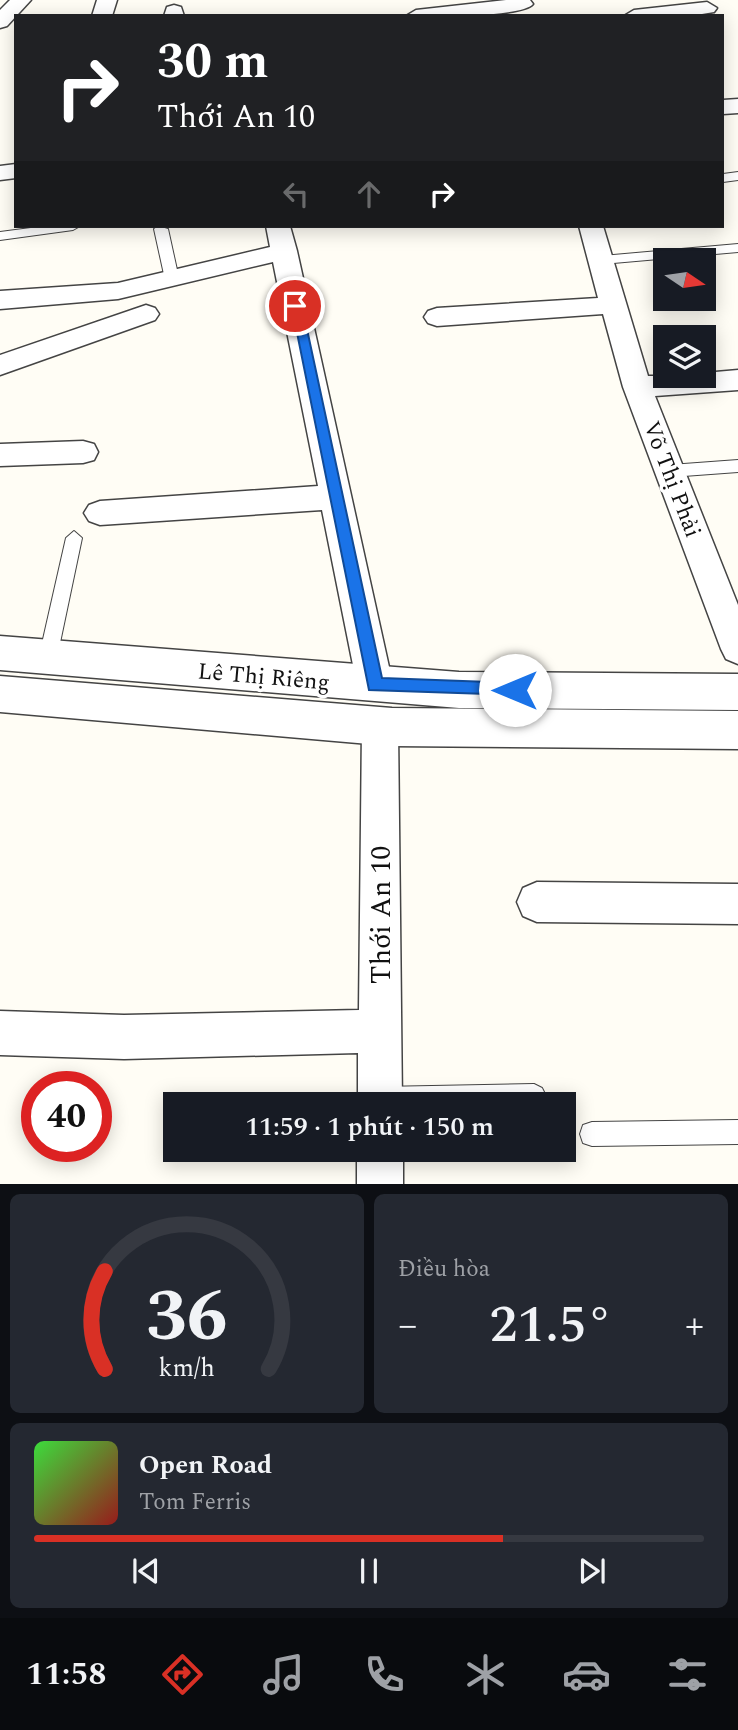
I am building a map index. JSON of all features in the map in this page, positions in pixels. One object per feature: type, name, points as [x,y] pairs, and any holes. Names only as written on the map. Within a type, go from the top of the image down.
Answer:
[{"type":"street","points":[[0,22],[21,0]]},
{"type":"street","points":[[440,14],[523,7]]},
{"type":"street","points":[[652,14],[707,8]]},
{"type":"street","name":"Võ Thị Phải","points":[[592,228],[637,387],[738,649]]},
{"type":"street","points":[[0,300],[118,291],[172,279],[282,232],[375,685]]},
{"type":"street","points":[[437,317],[615,305]]},
{"type":"street","points":[[0,365],[146,314]]},
{"type":"street","points":[[637,387],[738,380]]},
{"type":"street","points":[[0,455],[83,452]]},
{"type":"street","points":[[100,513],[336,497]]},
{"type":"street","name":"Lê Thị Riêng","points":[[0,653],[459,690],[738,692]]},
{"type":"street","name":"Lê Thị Riêng","points":[[0,694],[380,727],[738,730]]},
{"type":"street","name":"Thới An 10","points":[[380,727],[380,1092]]},
{"type":"street","points":[[537,902],[738,904]]},
{"type":"street","points":[[0,1033],[124,1037],[380,1031]]},
{"type":"street","points":[[380,1162],[380,1184]]},
{"type":"lane","points":[[0,236],[58,228]]},
{"type":"lane","points":[[161,229],[172,279]]},
{"type":"lane","points":[[602,260],[738,248]]},
{"type":"lane","points":[[670,471],[738,466]]},
{"type":"lane","points":[[48,657],[74,538]]},
{"type":"lane","points":[[592,1134],[738,1132]]},
{"type":"route","points":[[295,306],[375,685],[515,690]]}]
